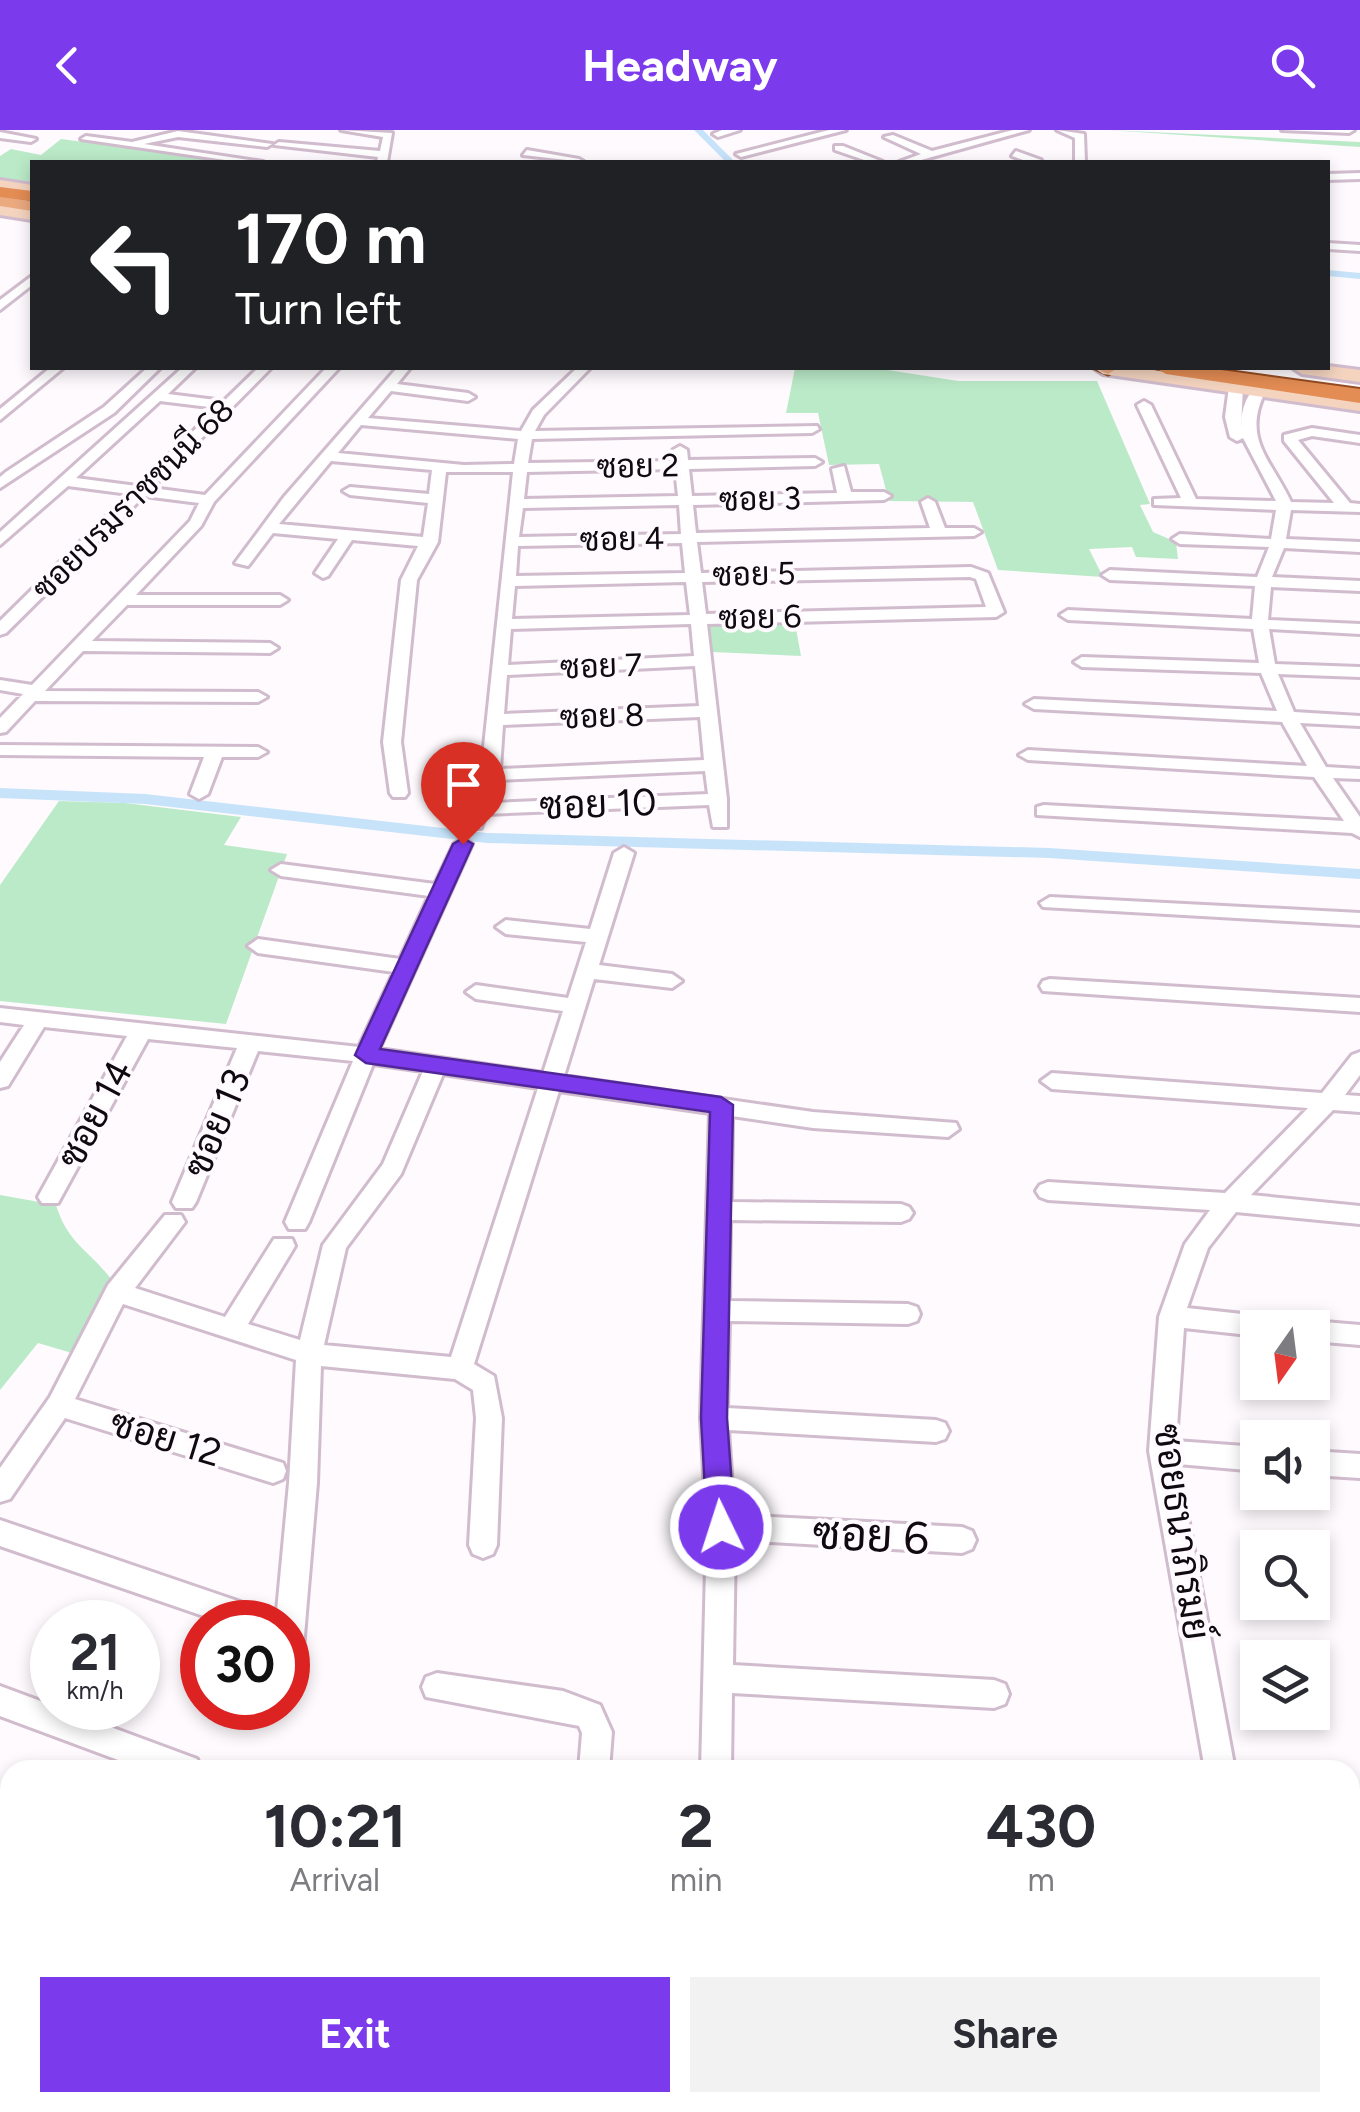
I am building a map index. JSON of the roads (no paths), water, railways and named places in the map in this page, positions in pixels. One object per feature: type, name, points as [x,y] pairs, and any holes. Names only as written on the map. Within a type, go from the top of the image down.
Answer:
[{"type":"highway","points":[[0,194],[30,199]]},
{"type":"highway","points":[[1180,370],[1360,396]]},
{"type":"highway","points":[[1236,386],[1360,385]]},
{"type":"main road","points":[[0,210],[30,215]]},
{"type":"main road","points":[[1120,370],[1236,386],[1254,398],[1360,405]]},
{"type":"main road","points":[[1316,370],[1360,376]]},
{"type":"street","points":[[20,147],[44,130]]},
{"type":"street","points":[[251,160],[288,130]]},
{"type":"street","points":[[273,144],[304,130]]},
{"type":"street","points":[[127,146],[178,134],[384,159],[388,134],[346,130]]},
{"type":"street","points":[[718,134],[735,130]]},
{"type":"street","points":[[782,130],[802,139]]},
{"type":"street","points":[[741,154],[841,130]]},
{"type":"street","points":[[912,160],[1024,130]]},
{"type":"street","points":[[1062,130],[1080,136],[1080,160]]},
{"type":"street","points":[[1287,130],[1349,130]]},
{"type":"street","points":[[0,135],[31,139]]},
{"type":"street","points":[[960,136],[976,143]]},
{"type":"street","points":[[889,137],[932,155]]},
{"type":"street","points":[[86,139],[233,160]]},
{"type":"street","points":[[839,148],[872,160]]},
{"type":"street","points":[[527,153],[554,160]]},
{"type":"street","points":[[1016,154],[1032,160]]},
{"type":"street","points":[[1330,177],[1360,176]]},
{"type":"street","points":[[1330,246],[1360,248]]},
{"type":"street","points":[[0,306],[30,282]]},
{"type":"street","points":[[2,414],[55,370]]},
{"type":"street","points":[[0,484],[74,429],[96,420],[152,370]]},
{"type":"street","points":[[0,540],[187,370]]},
{"type":"street","name":"ซอยบรมราชชนนี 68","points":[[0,630],[263,370]]},
{"type":"street","points":[[0,728],[196,523],[208,500],[331,370]]},
{"type":"street","points":[[243,563],[327,456],[402,370]]},
{"type":"street","points":[[582,370],[538,413],[526,434],[510,542],[490,775],[714,765]]},
{"type":"street","points":[[1236,386],[1237,439],[1281,508]]},
{"type":"street","points":[[34,387],[59,389]]},
{"type":"street","points":[[387,387],[468,398]]},
{"type":"street","points":[[158,396],[227,405]]},
{"type":"street","points":[[1254,398],[1246,419],[1251,445],[1281,508],[1278,543],[1263,581],[1261,623],[1269,668],[1286,717],[1317,772],[1360,829]]},
{"type":"street","points":[[1144,405],[1190,502]]},
{"type":"street","points":[[2,414],[30,416]]},
{"type":"street","points":[[357,421],[526,434],[812,429]]},
{"type":"street","points":[[678,432],[720,823]]},
{"type":"street","points":[[1353,508],[1290,438],[1312,432],[1360,439]]},
{"type":"street","name":"ซอย 2","points":[[327,456],[439,468],[815,462]]},
{"type":"street","points":[[22,465],[140,491],[208,500]]},
{"type":"street","points":[[400,793],[392,742],[406,608],[410,580],[430,542],[439,468]]},
{"type":"street","points":[[839,469],[845,497]]},
{"type":"street","points":[[350,491],[436,499]]},
{"type":"street","name":"ซอย 3","points":[[515,504],[884,496]]},
{"type":"street","points":[[928,502],[939,533]]},
{"type":"street","points":[[1160,502],[1353,508]]},
{"type":"street","points":[[268,528],[430,542]]},
{"type":"street","name":"ซอย 4","points":[[510,542],[974,532]]},
{"type":"street","points":[[324,573],[348,535]]},
{"type":"street","points":[[1180,538],[1360,548]]},
{"type":"street","name":"ซอย 5","points":[[507,581],[693,574],[971,572],[983,576],[989,593]]},
{"type":"street","points":[[1110,574],[1360,586]]},
{"type":"street","name":"ซอย 6","points":[[503,624],[991,614],[996,610],[989,593]]},
{"type":"street","points":[[122,600],[280,600]]},
{"type":"street","points":[[1068,615],[1360,629]]},
{"type":"street","points":[[79,646],[270,648]]},
{"type":"street","name":"ซอย 7","points":[[500,670],[703,661]]},
{"type":"street","points":[[1082,662],[1360,672]]},
{"type":"street","points":[[0,684],[34,694],[258,697]]},
{"type":"street","points":[[1034,704],[1360,721]]},
{"type":"street","name":"ซอย 8","points":[[495,720],[708,712]]},
{"type":"street","points":[[0,750],[258,752]]},
{"type":"street","points":[[199,794],[215,752]]},
{"type":"street","points":[[1028,755],[1360,774]]},
{"type":"street","name":"ซอย 10","points":[[490,775],[476,816],[718,799]]},
{"type":"street","points":[[1044,812],[1360,829]]},
{"type":"street","points":[[297,1222],[366,1055],[463,844]]},
{"type":"street","points":[[460,1368],[624,853]]},
{"type":"street","points":[[281,870],[441,891]]},
{"type":"street","points":[[1050,903],[1360,919]]},
{"type":"street","points":[[506,926],[599,937]]},
{"type":"street","points":[[258,946],[406,968]]},
{"type":"street","points":[[589,971],[672,981]]},
{"type":"street","points":[[1050,986],[1360,1006]]},
{"type":"street","points":[[476,992],[577,1006]]},
{"type":"street","points":[[0,1015],[366,1055],[812,1120],[948,1129]]},
{"type":"street","points":[[0,1080],[38,1020]]},
{"type":"street","name":"ซอย 14","points":[[50,1198],[140,1031]]},
{"type":"street","name":"ซอย 13","points":[[0,1490],[58,1405],[117,1292],[178,1212],[250,1044]]},
{"type":"street","name":"ซอยธนาภิรมย์","points":[[1218,1760],[1162,1452],[1172,1317],[1197,1244],[1230,1202],[1328,1100],[1360,1060]]},
{"type":"street","points":[[292,1600],[309,1354],[335,1244],[393,1168],[436,1065]]},
{"type":"street","points":[[1052,1081],[1360,1104]]},
{"type":"street","points":[[716,1760],[721,1527],[714,1418],[721,1105]]},
{"type":"street","points":[[1048,1191],[1360,1215]]},
{"type":"street","points":[[719,1211],[901,1213]]},
{"type":"street","points":[[232,1328],[283,1246]]},
{"type":"street","points":[[117,1292],[309,1354],[460,1368],[485,1384],[489,1418],[483,1546]]},
{"type":"street","points":[[717,1311],[908,1314]]},
{"type":"street","points":[[1172,1317],[1240,1324]]},
{"type":"street","points":[[1330,1332],[1360,1335]]},
{"type":"street","name":"ซอย 12","points":[[58,1405],[273,1471]]},
{"type":"street","points":[[714,1418],[936,1431]]},
{"type":"street","points":[[1162,1452],[1240,1458]]},
{"type":"street","points":[[1330,1464],[1360,1466]]},
{"type":"street","name":"ซอย 6","points":[[721,1527],[962,1540]]},
{"type":"street","points":[[0,1533],[194,1600]]},
{"type":"street","points":[[718,1678],[994,1694]]},
{"type":"street","points":[[437,1688],[563,1706],[590,1714],[597,1732],[595,1760]]},
{"type":"street","points":[[0,1701],[159,1760]]},
{"type":"waterway","points":[[698,130],[729,160]]},
{"type":"waterway","points":[[1330,179],[1360,180]]},
{"type":"waterway","points":[[1330,273],[1360,276]]},
{"type":"waterway","points":[[0,793],[145,799],[487,838],[1049,853],[1360,874]]}]
